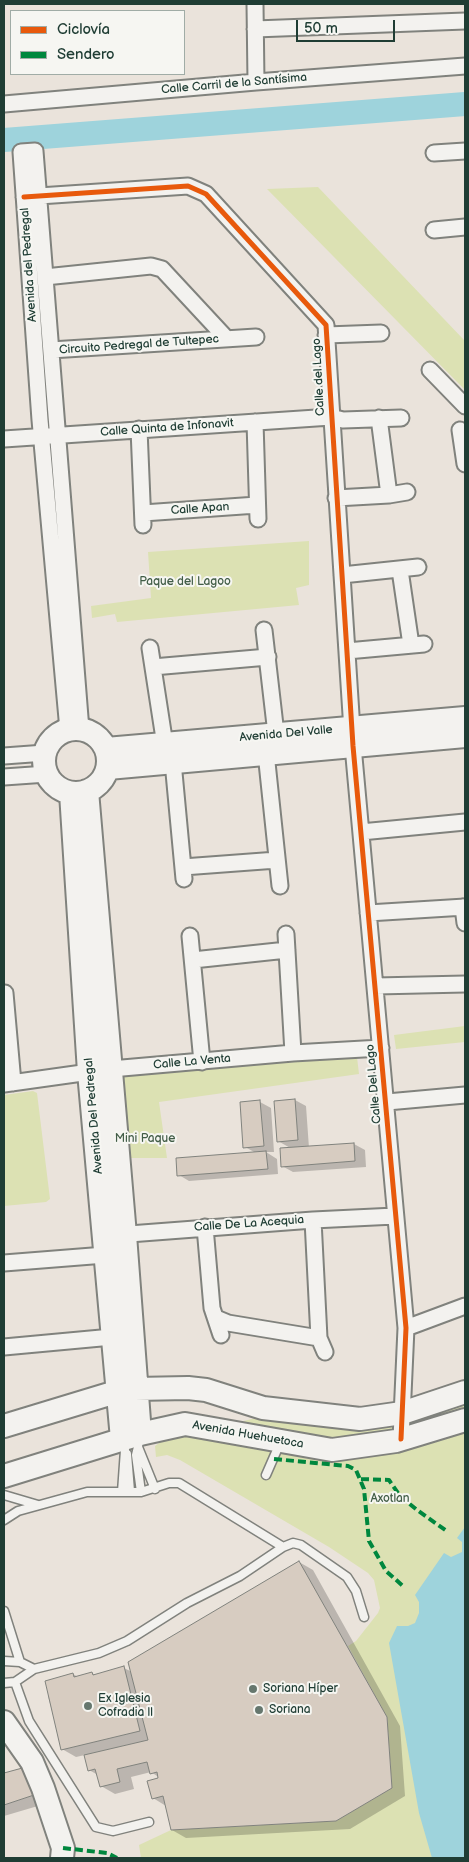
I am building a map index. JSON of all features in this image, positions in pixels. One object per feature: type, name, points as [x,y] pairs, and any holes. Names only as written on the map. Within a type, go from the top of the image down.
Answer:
[{"type":"street","points":[[255,4],[256,82]]},
{"type":"street","points":[[255,29],[465,22]]},
{"type":"street","name":"Calle Carril de la Santísima","points":[[4,104],[465,66]]},
{"type":"street","points":[[434,153],[465,151]]},
{"type":"street","name":"Calle del Lago","points":[[32,197],[188,186],[206,194],[326,325],[353,737]]},
{"type":"street","name":"Avenida del Pedregal","points":[[32,197],[45,277],[58,435],[75,730]]},
{"type":"street","name":"Avenida del Pedregal","points":[[32,197],[42,436],[75,730]]},
{"type":"street","points":[[434,230],[465,228]]},
{"type":"street","name":"Circuito Pedregal de Tultepec","points":[[45,277],[151,266],[162,269],[226,339]]},
{"type":"street","points":[[326,336],[381,333]]},
{"type":"street","name":"Circuito Pedregal de Tultepec","points":[[51,350],[256,337]]},
{"type":"street","points":[[430,370],[465,406]]},
{"type":"street","name":"Calle Quinta de Infonavit","points":[[4,439],[331,417],[343,420],[401,418]]},
{"type":"street","points":[[379,418],[389,495]]},
{"type":"street","name":"Calle Apan","points":[[139,429],[143,519],[257,512],[255,422]]},
{"type":"street","points":[[460,430],[465,464]]},
{"type":"street","points":[[336,498],[407,492]]},
{"type":"street","points":[[342,575],[418,567]]},
{"type":"street","points":[[347,651],[417,645],[400,570]]},
{"type":"street","points":[[264,630],[268,656],[277,860],[280,886]]},
{"type":"street","points":[[150,648],[169,753],[184,873],[277,860]]},
{"type":"street","points":[[153,667],[268,656]]},
{"type":"street","name":"Avenida Del Valle","points":[[353,737],[465,718]]},
{"type":"street","points":[[75,730],[97,737],[107,758],[100,782],[79,792],[52,782],[46,763],[54,739],[75,730]]},
{"type":"street","name":"Avenida Del Valle","points":[[107,758],[353,737],[465,736]]},
{"type":"street","name":"Calle Del Lago","points":[[353,737],[406,1328],[401,1439]]},
{"type":"street","points":[[4,756],[46,763]]},
{"type":"street","points":[[4,777],[46,763]]},
{"type":"street","name":"Avenida Del Pedregal","points":[[79,792],[112,1242],[131,1443]]},
{"type":"street","points":[[361,832],[465,822]]},
{"type":"street","points":[[368,913],[464,907],[465,923]]},
{"type":"street","points":[[286,934],[293,1053]]},
{"type":"street","points":[[190,936],[202,1062]]},
{"type":"street","points":[[193,960],[287,950]]},
{"type":"street","points":[[376,986],[465,984]]},
{"type":"street","points":[[5,993],[9,1084]]},
{"type":"street","name":"Calle La Venta","points":[[9,1084],[100,1071],[293,1053],[381,1048]]},
{"type":"street","points":[[386,1102],[465,1095]]},
{"type":"street","name":"Calle De La Acequia","points":[[4,1263],[112,1242],[205,1227],[395,1216]]},
{"type":"street","points":[[313,1220],[319,1338],[325,1352]]},
{"type":"street","points":[[205,1227],[212,1308],[220,1335]]},
{"type":"street","name":"Avenida Del Pedregal","points":[[112,1242],[112,1337],[126,1391]]},
{"type":"street","points":[[406,1328],[465,1306]]},
{"type":"street","points":[[216,1318],[228,1323],[319,1338]]},
{"type":"street","points":[[4,1347],[112,1337]]},
{"type":"street","points":[[4,1426],[126,1391],[188,1388],[206,1390],[263,1408],[360,1419],[402,1413],[465,1392]]},
{"type":"street","name":"Avenida Huehuetoca","points":[[4,1476],[131,1443],[185,1424],[332,1450],[401,1439],[465,1420]]},
{"type":"street","points":[[4,1722],[32,1762],[66,1855]]},
{"type":"lane","points":[[266,1475],[281,1441]]},
{"type":"lane","points":[[131,1443],[155,1488]]},
{"type":"lane","points":[[126,1491],[131,1443]]},
{"type":"lane","points":[[131,1443],[136,1455],[141,1492]]},
{"type":"lane","points":[[4,1520],[18,1512],[38,1505],[87,1492],[141,1492],[169,1483],[180,1483],[283,1547]]},
{"type":"lane","points":[[4,1495],[38,1505]]},
{"type":"lane","points":[[4,1683],[16,1682],[34,1669],[99,1653],[127,1641],[187,1603],[240,1576],[283,1547],[293,1544],[301,1545],[347,1577],[356,1591],[364,1617]]},
{"type":"lane","points":[[4,1611],[20,1662]]},
{"type":"lane","points":[[4,1660],[20,1662],[34,1669]]},
{"type":"lane","points":[[16,1682],[29,1721],[96,1827],[112,1831],[149,1822]]},
{"type":"green space","points":[[318,187],[465,341],[465,390],[267,189]]},
{"type":"green space","name":"Paque del Lagoo","points":[[309,541],[309,585],[296,588],[299,605],[117,622],[115,614],[92,618],[91,606],[151,598],[148,552]]},
{"type":"green space","points":[[465,1026],[465,1042],[396,1049],[394,1035]]},
{"type":"green space","name":"Mini Paque","points":[[357,1057],[359,1074],[159,1102],[167,1158],[127,1158],[120,1076]]},
{"type":"green space","points":[[33,1091],[37,1093],[50,1199],[46,1202],[4,1206],[4,1095]]},
{"type":"green space","name":"Axotlan","points":[[465,1401],[465,1858],[141,1858],[139,1845],[171,1830],[336,1821],[392,1788],[387,1717],[348,1646],[356,1641],[380,1608],[374,1580],[368,1573],[329,1547],[180,1460],[167,1455],[156,1457],[155,1446],[162,1441],[260,1417],[334,1427],[375,1427]]},
{"type":"water","points":[[465,1527],[465,1858],[432,1858],[419,1813],[389,1643],[397,1626],[408,1626],[415,1623],[419,1613],[419,1602],[415,1595],[444,1553],[451,1557],[462,1552],[462,1542],[457,1538]]},
{"type":"building","points":[[295,1099],[298,1140],[277,1142],[274,1101]]},
{"type":"building","points":[[260,1100],[264,1146],[243,1148],[240,1102]]},
{"type":"building","points":[[354,1143],[355,1161],[281,1167],[280,1148]]},
{"type":"building","points":[[266,1151],[268,1169],[177,1176],[176,1158]]},
{"type":"building","name":"Soriana Híper","points":[[299,1561],[387,1717],[392,1788],[336,1821],[171,1830],[163,1796],[152,1799],[147,1781],[158,1778],[157,1772],[150,1774],[147,1762],[117,1769],[120,1782],[100,1787],[95,1769],[88,1771],[84,1755],[148,1740],[128,1662]]},
{"type":"building","points":[[124,1666],[140,1731],[61,1750],[45,1681],[73,1673],[74,1677],[92,1672],[93,1675]]},
{"type":"building","points":[[26,1767],[34,1795],[4,1805],[4,1773]]},
{"type":"waterway","points":[[4,140],[465,104]]},
{"type":"marked path","points":[[274,1459],[348,1466],[356,1470],[364,1489],[369,1541],[386,1571],[403,1586]]},
{"type":"marked path","points":[[361,1479],[389,1480],[400,1496],[448,1532]]},
{"type":"marked path","points":[[63,1848],[107,1853],[117,1858]]},
{"type":"cycle path","points":[[24,197],[188,186],[206,194],[326,325],[353,746],[406,1328],[401,1439]]},
{"type":"place","name":"Soriana Híper","points":[[253,1689]]},
{"type":"place","name":"Ex Iglesia Cofradia ll","points":[[88,1706]]},
{"type":"place","name":"Soriana","points":[[259,1710]]}]
